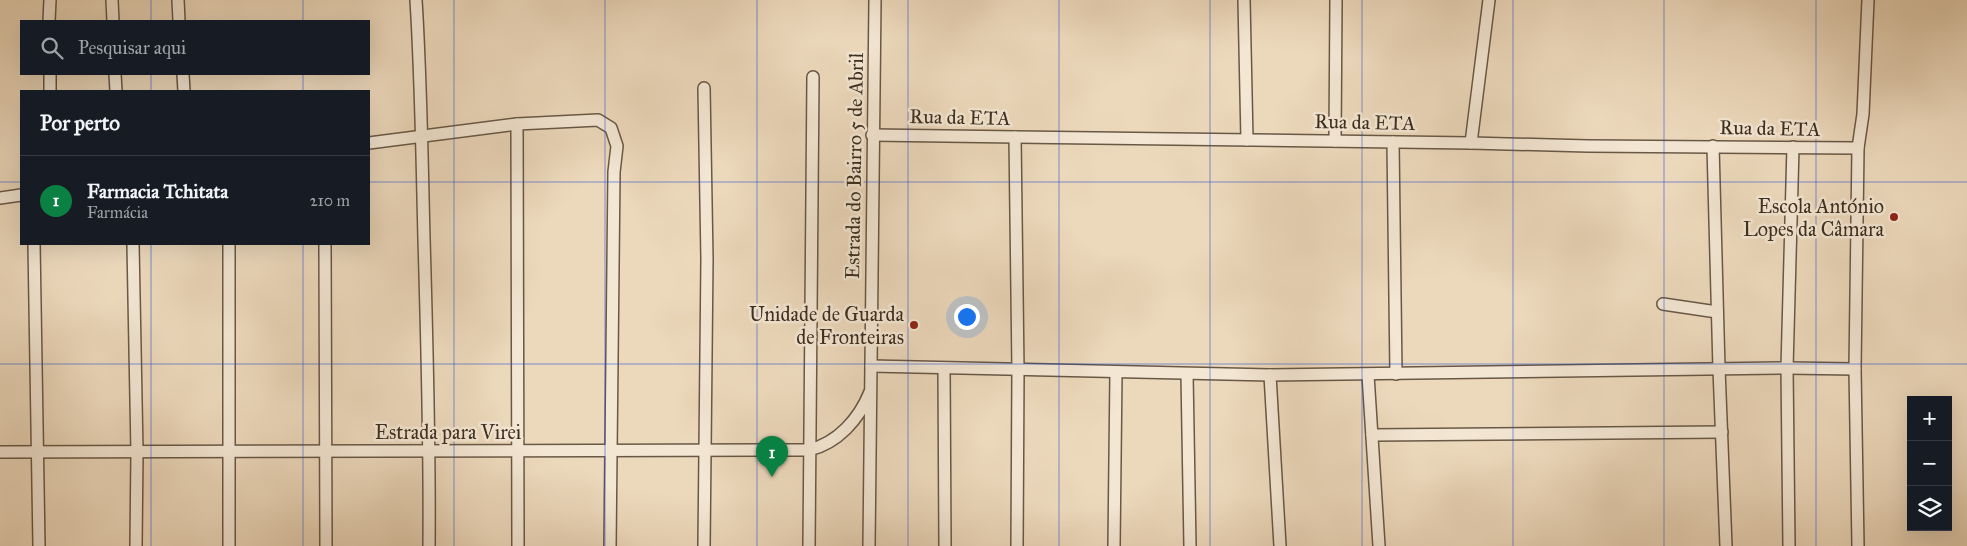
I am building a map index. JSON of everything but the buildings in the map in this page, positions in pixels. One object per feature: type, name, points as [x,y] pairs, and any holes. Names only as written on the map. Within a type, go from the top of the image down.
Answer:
[{"type":"street","points":[[50,0],[50,20]]},
{"type":"street","points":[[112,0],[113,20]]},
{"type":"street","points":[[178,0],[179,20]]},
{"type":"street","points":[[416,0],[422,136],[430,451],[430,546]]},
{"type":"street","name":"Estrada do Bairro 5 de Abril","points":[[869,546],[872,135],[875,0]]},
{"type":"street","points":[[1244,0],[1246,140]]},
{"type":"street","points":[[1335,141],[1336,0]]},
{"type":"street","points":[[1471,143],[1489,0]]},
{"type":"street","points":[[1858,546],[1855,369],[1858,148],[1863,114],[1868,0]]},
{"type":"street","points":[[50,75],[50,90]]},
{"type":"street","points":[[115,75],[116,90]]},
{"type":"street","points":[[183,75],[184,90]]},
{"type":"street","points":[[809,546],[813,77]]},
{"type":"street","points":[[704,88],[707,259],[704,546]]},
{"type":"street","points":[[370,143],[517,124],[598,120],[611,128],[617,146],[614,172],[610,546]]},
{"type":"street","points":[[517,124],[518,546]]},
{"type":"street","name":"Rua da ETA","points":[[872,135],[1588,146],[1858,148]]},
{"type":"street","points":[[1015,136],[1018,370],[1017,546]]},
{"type":"street","points":[[1394,142],[1396,374]]},
{"type":"street","points":[[1713,146],[1726,546]]},
{"type":"street","points":[[1789,546],[1787,368],[1793,147]]},
{"type":"street","points":[[0,198],[20,195]]},
{"type":"street","points":[[34,245],[39,546]]},
{"type":"street","points":[[133,245],[137,452],[136,546]]},
{"type":"street","points":[[228,546],[229,245]]},
{"type":"street","points":[[325,245],[326,546]]},
{"type":"street","points":[[1663,304],[1717,312]]},
{"type":"street","points":[[871,366],[1270,376],[1787,368],[1855,369]]},
{"type":"street","points":[[944,368],[945,546]]},
{"type":"street","points":[[1114,546],[1116,372]]},
{"type":"street","points":[[1187,374],[1190,546]]},
{"type":"street","points":[[1368,375],[1379,546]]},
{"type":"street","points":[[1270,376],[1280,546]]},
{"type":"street","name":"Estrada para Virei","points":[[0,452],[809,450],[820,447],[838,436],[863,409],[870,392]]},
{"type":"street","points":[[1372,435],[1722,432]]},
{"type":"place","name":"Escola António Lopes da Câmara","points":[[1894,217]]},
{"type":"place","name":"Unidade de Guarda de Fronteiras","points":[[914,325]]},
{"type":"place","name":"Farmacia Tchitata","points":[[772,477]]}]
